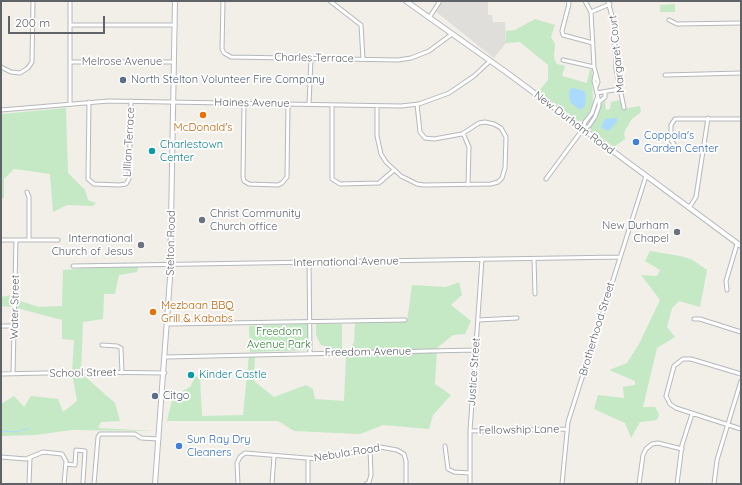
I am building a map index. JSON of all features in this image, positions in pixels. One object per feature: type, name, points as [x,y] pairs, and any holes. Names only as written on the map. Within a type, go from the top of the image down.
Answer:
[{"type":"main road","name":"Stelton Road","points":[[155,484],[166,357],[171,264],[175,1]]},
{"type":"main road","name":"New Durham Road","points":[[406,1],[583,129],[739,245]]},
{"type":"street","points":[[1,67],[7,71],[20,73],[28,68],[32,62],[33,1]]},
{"type":"street","points":[[70,1],[70,104]]},
{"type":"street","name":"Charles Terrace","points":[[223,1],[222,49],[226,56],[398,60],[411,58],[433,49],[452,34]]},
{"type":"street","points":[[330,1],[361,25],[363,30],[362,59]]},
{"type":"street","points":[[429,18],[440,1]]},
{"type":"street","points":[[568,1],[569,4],[562,31],[563,35],[593,43]]},
{"type":"street","points":[[546,179],[583,129],[585,122],[592,113],[597,98],[596,87],[598,82],[594,67],[591,12],[585,1]]},
{"type":"street","points":[[591,12],[609,2]]},
{"type":"street","name":"Margaret Court","points":[[609,2],[614,24],[616,69],[624,108]]},
{"type":"street","points":[[669,20],[677,24],[741,23]]},
{"type":"street","points":[[71,25],[175,25]]},
{"type":"street","points":[[310,104],[311,59]]},
{"type":"street","points":[[564,60],[594,67]]},
{"type":"street","name":"Haines Avenue","points":[[1,110],[89,102],[131,101],[377,106],[416,104],[449,93],[474,76],[490,61]]},
{"type":"street","name":"Melrose Avenue","points":[[71,62],[174,62]]},
{"type":"street","points":[[665,75],[741,74]]},
{"type":"street","points":[[597,93],[619,89]]},
{"type":"street","points":[[583,129],[588,126],[595,117],[599,102],[605,97],[605,92]]},
{"type":"street","points":[[597,98],[599,102]]},
{"type":"street","name":"Lillian Terrace","points":[[89,102],[88,179],[94,184],[119,185],[126,184],[129,179],[131,101]]},
{"type":"street","points":[[244,103],[244,181],[249,184],[278,185],[286,179],[288,104]]},
{"type":"street","points":[[377,106],[376,125],[379,145],[386,162],[394,170],[417,184],[490,184],[498,182],[502,178],[505,168],[506,138],[499,126],[485,122],[463,134],[434,139],[425,138],[420,132],[416,104]]},
{"type":"street","points":[[332,105],[332,179],[340,184],[379,183],[394,170]]},
{"type":"street","points":[[675,146],[671,140],[671,125],[673,120],[679,118],[741,119]]},
{"type":"street","points":[[689,208],[696,197],[708,118]]},
{"type":"street","points":[[463,134],[469,147],[468,184]]},
{"type":"street","name":"Brotherhood Street","points":[[562,484],[568,422],[646,176]]},
{"type":"street","points":[[27,192],[29,197],[29,240]]},
{"type":"street","points":[[1,240],[58,240]]},
{"type":"street","name":"Water Street","points":[[13,374],[16,240]]},
{"type":"street","points":[[727,290],[726,281],[739,245]]},
{"type":"street","name":"International Avenue","points":[[73,266],[620,257]]},
{"type":"street","name":"Justice Street","points":[[470,484],[470,431],[482,259]]},
{"type":"street","points":[[534,259],[535,294]]},
{"type":"street","points":[[309,262],[310,353]]},
{"type":"street","points":[[478,320],[517,318]]},
{"type":"street","points":[[694,319],[700,319],[741,332]]},
{"type":"street","points":[[168,324],[405,320]]},
{"type":"street","points":[[1,326],[14,326]]},
{"type":"street","points":[[102,345],[121,348],[122,373]]},
{"type":"street","name":"Freedom Avenue","points":[[166,357],[475,350]]},
{"type":"street","points":[[741,374],[691,359],[683,359],[674,366],[666,392],[666,399],[672,407],[727,426],[741,429]]},
{"type":"street","name":"School Street","points":[[1,374],[164,374]]},
{"type":"street","points":[[714,484],[717,460],[741,381]]},
{"type":"street","points":[[677,484],[682,449],[692,414]]},
{"type":"street","name":"Fellowship Lane","points":[[470,431],[567,429]]},
{"type":"street","points":[[94,484],[98,440],[100,434],[135,434],[141,438],[160,439]]},
{"type":"street","points":[[640,484],[643,455],[649,446],[658,443],[682,449]]},
{"type":"street","points":[[445,446],[448,469],[454,472],[470,473]]},
{"type":"street","points":[[366,484],[369,482],[371,475],[370,448]]},
{"type":"street","name":"Nebula Road","points":[[238,484],[237,464],[242,454],[249,452],[308,460],[329,459],[370,448],[388,448],[397,450],[404,454],[406,461],[406,484]]},
{"type":"street","points":[[66,464],[75,465],[76,450],[85,451],[83,482]]},
{"type":"street","points":[[1,457],[30,458],[40,452],[60,453],[65,457],[66,464],[64,484]]},
{"type":"street","points":[[272,484],[274,456]]},
{"type":"street","points":[[29,484],[30,458]]},
{"type":"street","points":[[308,460],[308,484]]},
{"type":"shaded area","points":[[441,1],[488,1],[488,15],[492,15],[493,22],[505,22],[506,43],[494,58],[435,11]]},
{"type":"green space","points":[[675,4],[675,12],[660,12],[660,5]]},
{"type":"green space","points":[[535,19],[555,25],[551,37],[555,44],[554,58],[557,64],[565,66],[562,76],[587,83],[590,69],[592,70],[593,104],[589,114],[583,121],[579,121],[538,92],[548,80],[548,65],[520,42],[506,43],[506,31],[515,30]]},
{"type":"green space","points":[[620,100],[622,109],[640,106],[641,112],[632,119],[626,129],[624,133],[625,139],[614,147],[591,130],[590,126],[600,105],[605,101],[606,110],[610,109],[611,102]]},
{"type":"green space","points":[[66,108],[68,173],[85,190],[88,200],[96,203],[93,206],[67,205],[53,212],[50,174],[14,169],[4,179],[4,198],[1,199],[1,114]]},
{"type":"green space","points":[[650,251],[691,259],[707,270],[700,307],[679,301],[672,308],[667,327],[675,337],[657,348],[643,407],[655,407],[659,414],[657,420],[640,422],[631,438],[625,423],[594,409],[598,395],[624,398],[623,387],[635,385],[635,381],[609,370],[627,363],[639,344],[660,300],[641,275],[657,276],[660,270],[645,261]]},
{"type":"green space","points":[[139,264],[137,272],[119,275],[115,294],[104,294],[103,319],[83,322],[81,373],[115,403],[120,421],[101,422],[98,428],[154,431],[72,430],[35,435],[1,436],[1,404],[14,396],[24,407],[31,396],[58,399],[63,412],[77,401],[72,373],[74,340],[62,339],[62,320],[13,307],[1,306],[1,297],[11,295],[14,299],[39,307],[62,306],[63,270]]},
{"type":"green space","points":[[459,282],[462,295],[451,305],[471,321],[465,334],[453,335],[437,348],[435,384],[451,395],[433,415],[429,429],[383,425],[360,434],[294,431],[278,421],[167,421],[173,396],[190,387],[196,376],[200,378],[202,416],[243,415],[249,355],[255,355],[254,381],[274,397],[306,385],[313,389],[315,399],[344,401],[346,356],[354,342],[355,323],[407,321],[412,285],[446,287]]},
{"type":"green space","name":"Freedom Avenue Park","points":[[308,324],[308,350],[250,352],[249,326]]},
{"type":"green space","points":[[316,324],[342,324],[342,349],[333,349],[321,345],[316,335]]},
{"type":"water","points":[[573,88],[584,91],[586,95],[585,106],[580,110],[570,102],[570,89]]},
{"type":"water","points":[[617,118],[617,122],[608,131],[601,127],[605,119]]},
{"type":"waterway","points":[[1,431],[17,432],[29,428]]},
{"type":"place","name":"North Stelton Volunteer Fire Company","points":[[123,80]]},
{"type":"place","name":"McDonald's","points":[[203,115]]},
{"type":"place","name":"Coppola's Garden Center","points":[[636,142]]},
{"type":"place","name":"Charlestown Center","points":[[152,151]]},
{"type":"place","name":"Christ Community Church office","points":[[202,220]]},
{"type":"place","name":"New Durham Chapel","points":[[677,232]]},
{"type":"place","name":"International Church of Jesus","points":[[141,245]]},
{"type":"place","name":"Mezbaan BBQ Grill & Kababs","points":[[153,312]]},
{"type":"place","name":"Kinder Castle","points":[[191,375]]},
{"type":"place","name":"Citgo","points":[[155,396]]},
{"type":"place","name":"Sun Ray Dry Cleaners","points":[[179,446]]}]
